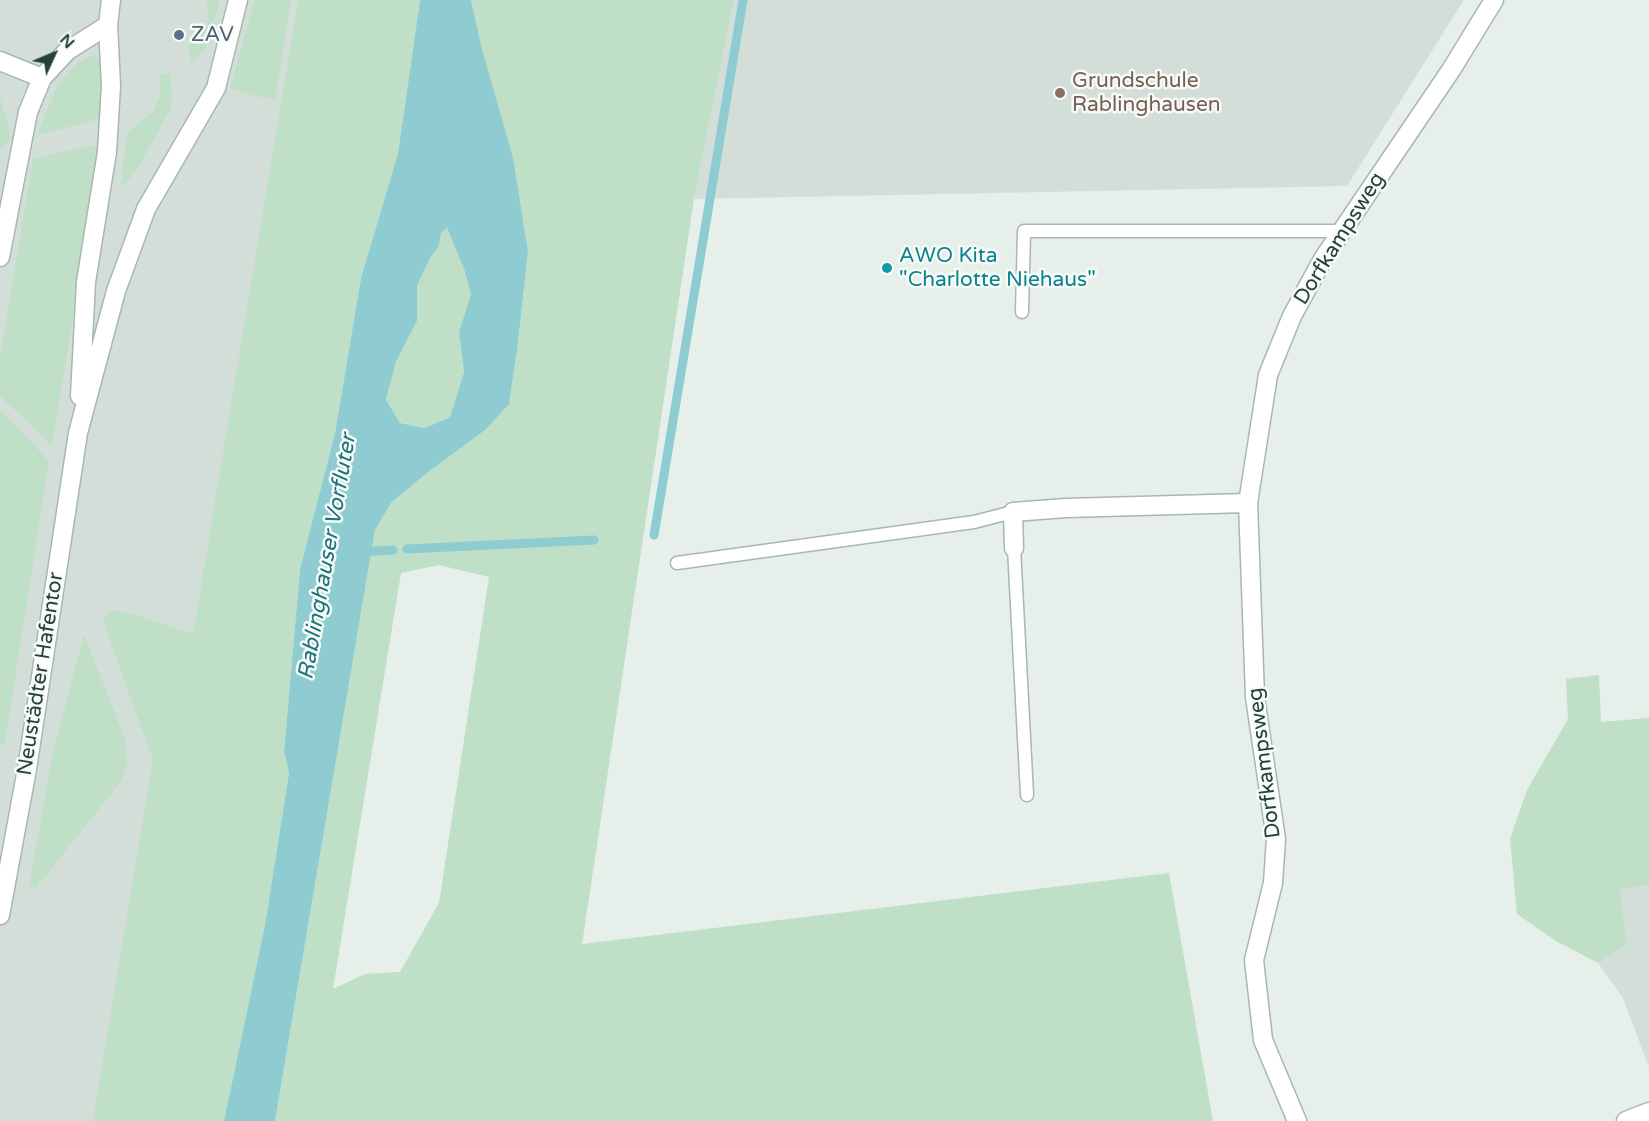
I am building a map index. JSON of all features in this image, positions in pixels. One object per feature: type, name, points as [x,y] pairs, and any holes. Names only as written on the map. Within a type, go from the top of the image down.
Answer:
[{"type":"street","points":[[78,433],[86,282],[107,152],[111,86],[108,25],[111,0]]},
{"type":"street","points":[[78,433],[116,291],[142,219],[216,88],[238,0]]},
{"type":"street","name":"Dorfkampsweg","points":[[1297,1121],[1263,1040],[1254,960],[1273,883],[1276,839],[1255,696],[1248,503],[1268,375],[1292,316],[1323,259],[1451,70],[1494,0]]},
{"type":"street","points":[[0,257],[28,112],[42,78],[67,51],[108,25]]},
{"type":"street","points":[[0,61],[42,78]]},
{"type":"street","name":"Neustädter Hafentor","points":[[0,915],[27,769],[78,433]]},
{"type":"street","points":[[1014,548],[1013,512],[1066,508],[1248,503]]},
{"type":"street","points":[[1626,1121],[1649,1112]]},
{"type":"lane","points":[[1022,312],[1024,231],[1343,231]]},
{"type":"lane","points":[[677,562],[974,522],[1013,512]]},
{"type":"lane","points":[[1014,548],[1027,795]]},
{"type":"shaded area","points":[[0,0],[298,0],[113,1121],[0,1121]]},
{"type":"shaded area","name":"Grundschule Rablinghausen","points":[[734,0],[1464,0],[1347,186],[694,199]]},
{"type":"shaded area","points":[[1649,885],[1648,1065],[1623,998],[1598,963],[1627,944],[1620,890]]},
{"type":"green space","points":[[207,0],[220,0],[206,47],[192,64],[188,47],[208,24]]},
{"type":"green space","points":[[255,0],[291,0],[275,100],[230,88]]},
{"type":"green space","points":[[298,0],[420,0],[398,153],[361,278],[335,433],[300,569],[284,752],[289,773],[265,925],[224,1121],[93,1121],[153,760],[103,621],[111,610],[137,615],[193,634]]},
{"type":"green space","points":[[471,0],[734,0],[694,199],[582,944],[1169,873],[1213,1121],[275,1121],[375,530],[391,503],[509,403],[528,252]],"holes":[[[439,565],[489,577],[439,903],[400,972],[365,974],[333,989],[401,573]]]},
{"type":"green space","points":[[95,54],[103,65],[100,119],[37,135],[58,84],[77,63]]},
{"type":"green space","points":[[169,72],[172,92],[171,108],[139,166],[124,186],[121,183],[127,133],[153,112],[160,97],[159,76]]},
{"type":"green space","points":[[0,98],[8,123],[10,139],[0,147]]},
{"type":"green space","points":[[102,143],[52,445],[0,396],[0,360],[33,159]]},
{"type":"green space","points":[[447,228],[464,269],[471,294],[459,332],[464,372],[450,417],[425,428],[400,423],[386,401],[396,362],[417,321],[417,286],[430,258],[439,246],[441,233]]},
{"type":"green space","points":[[0,410],[49,461],[5,742],[0,747]]},
{"type":"green space","points":[[84,635],[125,739],[127,765],[121,781],[36,888],[29,886],[52,757]]},
{"type":"green space","points":[[1599,675],[1601,722],[1649,718],[1649,885],[1620,890],[1627,944],[1598,963],[1556,941],[1517,914],[1510,839],[1527,790],[1568,719],[1566,679]]},
{"type":"water","name":"Rablinghauser Vorfluter","points":[[420,0],[471,0],[482,49],[513,158],[528,252],[509,404],[485,430],[391,503],[375,530],[275,1121],[224,1121],[265,925],[289,773],[284,752],[300,569],[335,433],[361,278],[398,153]],"holes":[[[447,228],[464,269],[471,294],[459,332],[464,372],[450,417],[425,428],[400,423],[386,400],[396,362],[417,321],[417,286],[430,258],[439,246],[441,233]]]},
{"type":"waterway","points":[[654,535],[743,0]]},
{"type":"waterway","points":[[407,549],[594,540]]},
{"type":"waterway","points":[[360,552],[393,550]]},
{"type":"place","name":"ZAV","points":[[179,35]]},
{"type":"place","name":"Grundschule Rablinghausen","points":[[1060,93]]},
{"type":"place","name":"AWO Kita \"Charlotte Niehaus\"","points":[[887,268]]}]
